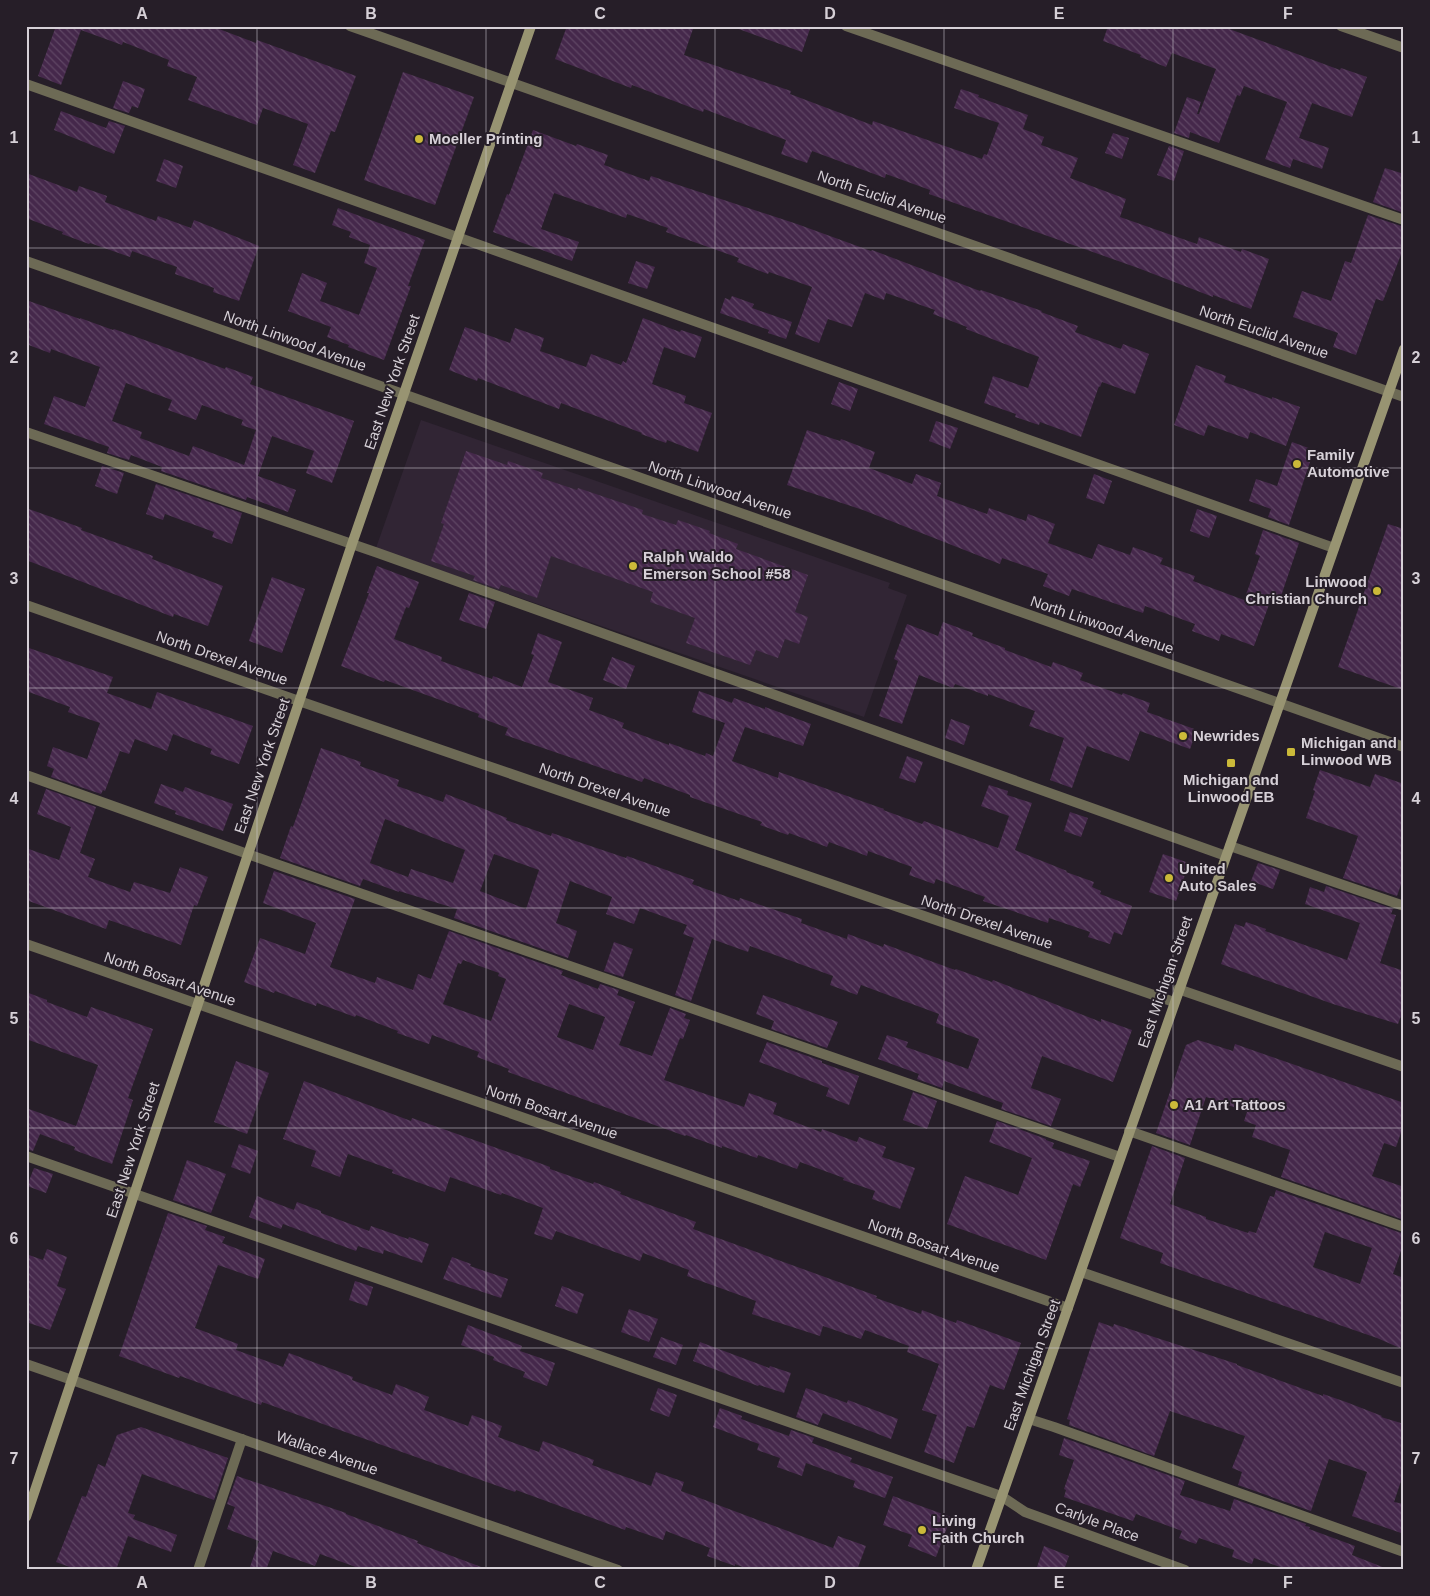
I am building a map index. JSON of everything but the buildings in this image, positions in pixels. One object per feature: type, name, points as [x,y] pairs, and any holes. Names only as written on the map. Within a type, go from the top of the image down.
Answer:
[{"type":"main road","name":"East New York Street","points":[[26,1517],[352,544],[531,26]]},
{"type":"main road","name":"East Michigan Street","points":[[976,1570],[1178,989],[1404,349]]},
{"type":"street","name":"North Euclid Avenue","points":[[350,26],[1404,397]]},
{"type":"street","points":[[846,26],[1404,220]]},
{"type":"street","points":[[1341,26],[1404,48]]},
{"type":"street","points":[[26,84],[1334,548]]},
{"type":"street","name":"North Linwood Avenue","points":[[26,261],[1280,704],[1404,746]]},
{"type":"street","points":[[26,432],[1228,850],[1404,906]]},
{"type":"street","name":"North Drexel Avenue","points":[[26,605],[299,701],[1174,1002]]},
{"type":"street","points":[[26,776],[1120,1157]]},
{"type":"street","name":"North Bosart Avenue","points":[[26,944],[1068,1308]]},
{"type":"street","points":[[1178,989],[1404,1067]]},
{"type":"street","points":[[1129,1131],[1404,1227]]},
{"type":"street","name":"Carlyle Place","points":[[26,1156],[1001,1496],[1025,1512],[1186,1570]]},
{"type":"street","points":[[1081,1272],[1404,1383]]},
{"type":"street","name":"Wallace Avenue","points":[[26,1364],[618,1570]]},
{"type":"street","points":[[1028,1419],[1054,1426],[1404,1552]]},
{"type":"street","points":[[198,1570],[242,1439]]},
{"type":"shaded area","name":"Ralph Waldo Emerson School #58","points":[[421,420],[890,583],[888,588],[907,595],[864,717],[376,548]]},
{"type":"place","name":"Moeller Printing","points":[[419,139]]},
{"type":"place","name":"Family Automotive","points":[[1297,464]]},
{"type":"place","name":"Ralph Waldo Emerson School #58","points":[[633,566]]},
{"type":"place","name":"Linwood Christian Church","points":[[1377,591]]},
{"type":"place","name":"Newrides","points":[[1183,736]]},
{"type":"place","name":"Michigan and Linwood WB","points":[[1291,752]]},
{"type":"place","name":"Michigan and Linwood EB","points":[[1231,763]]},
{"type":"place","name":"United Auto Sales","points":[[1169,878]]},
{"type":"place","name":"A1 Art Tattoos","points":[[1174,1105]]},
{"type":"place","name":"Living Faith Church","points":[[922,1530]]}]
